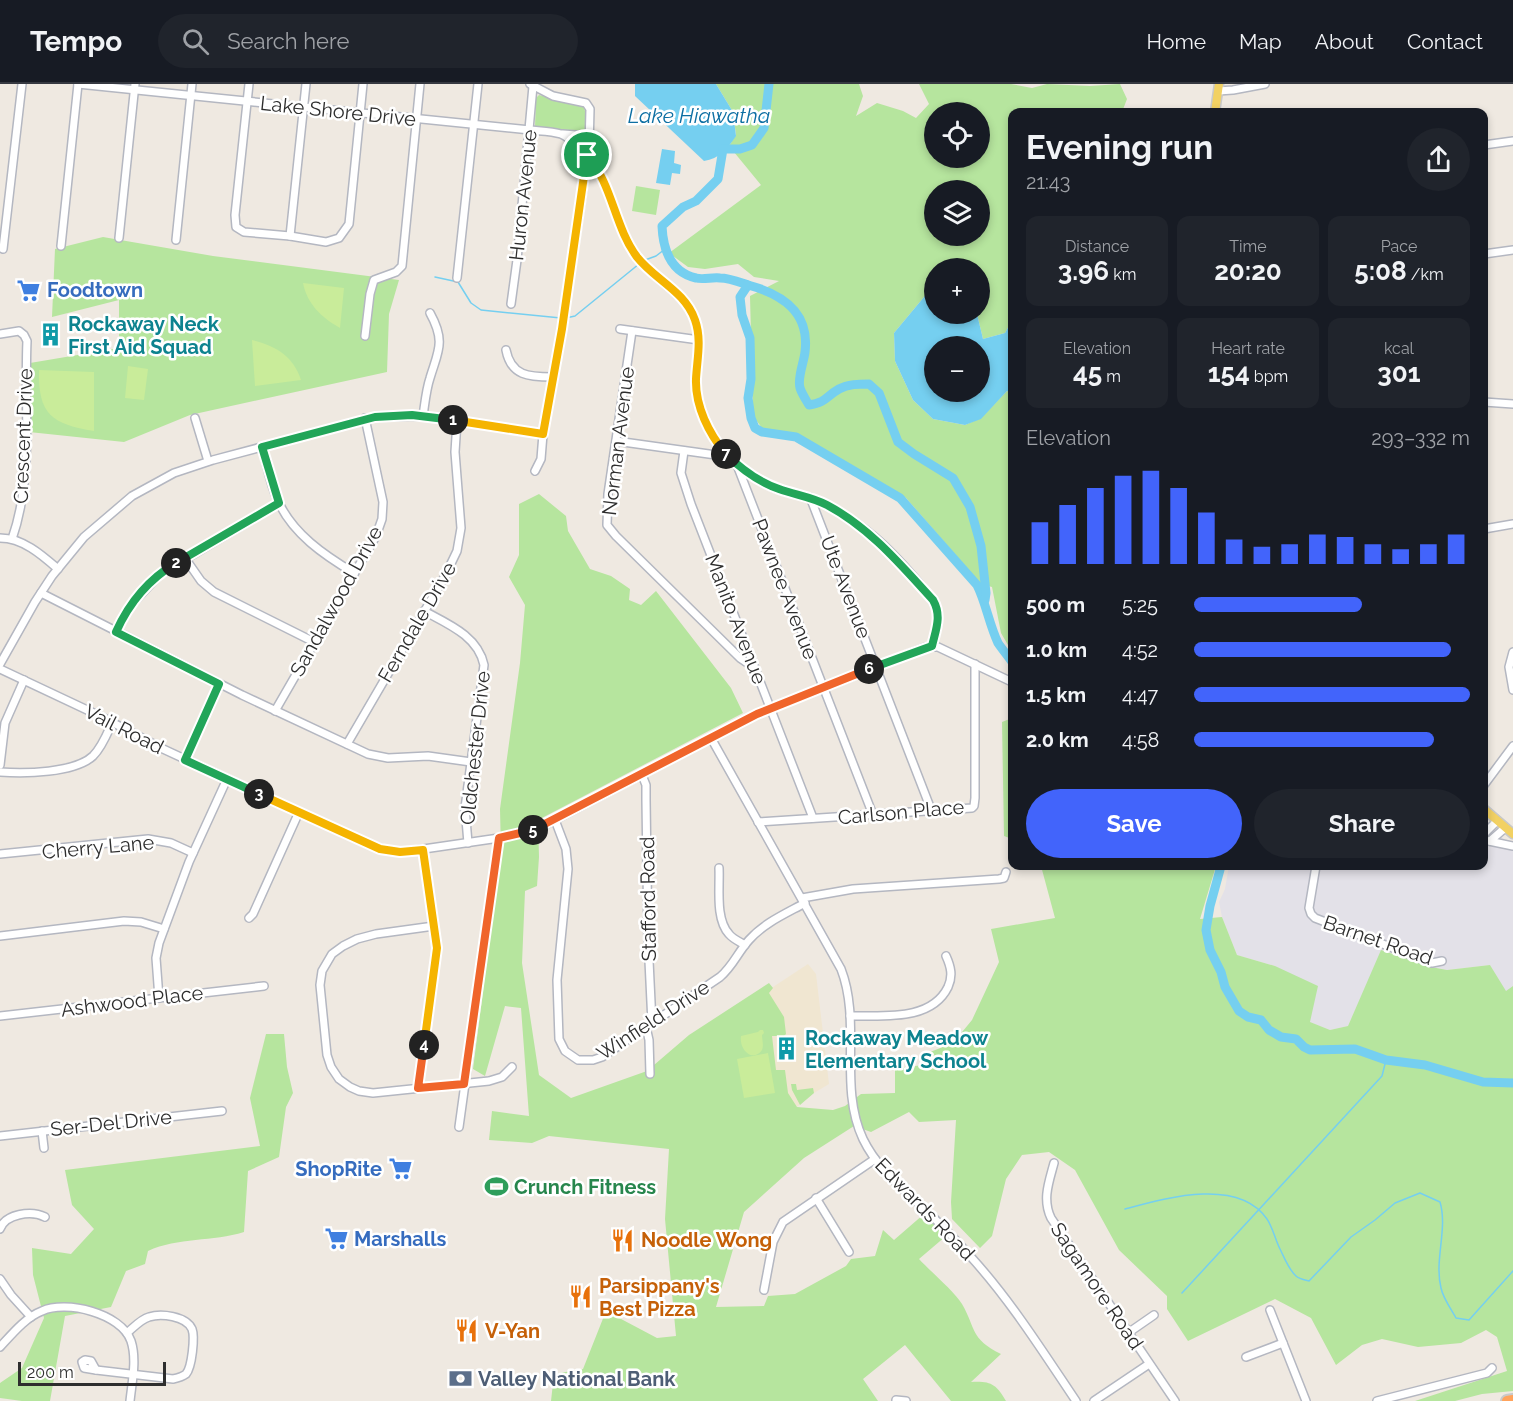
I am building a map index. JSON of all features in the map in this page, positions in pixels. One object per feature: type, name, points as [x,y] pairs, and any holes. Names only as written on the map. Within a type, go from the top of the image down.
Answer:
[{"type":"highway","points":[[1508,1401],[1513,1400]]},
{"type":"main road","points":[[1215,108],[1218,87]]},
{"type":"main road","points":[[1488,813],[1513,834]]},
{"type":"street","points":[[3,249],[22,84]]},
{"type":"street","points":[[61,246],[78,84]]},
{"type":"street","name":"Lake Shore Drive","points":[[78,84],[134,87],[190,96],[589,136]]},
{"type":"street","points":[[176,240],[192,84]]},
{"type":"street","points":[[249,84],[235,223],[238,229],[244,232],[330,241],[339,238],[349,224],[363,84]]},
{"type":"street","points":[[290,236],[306,84]]},
{"type":"street","points":[[365,336],[374,280],[396,272],[402,266],[420,84]]},
{"type":"street","points":[[457,278],[478,84]]},
{"type":"street","points":[[1218,87],[1233,90],[1265,84]]},
{"type":"street","points":[[531,85],[553,96],[586,103],[590,109],[587,155],[562,329],[552,377],[541,459],[535,471]]},
{"type":"street","name":"Huron Avenue","points":[[511,304],[530,130],[531,85]]},
{"type":"street","points":[[119,238],[134,87]]},
{"type":"street","points":[[561,134],[587,155],[605,182],[624,235],[638,258],[673,289],[687,304],[695,319],[699,340],[696,381],[698,399],[710,432],[724,452],[736,464],[767,484],[810,497],[840,513],[874,536],[933,600],[938,613],[938,622],[932,646],[1008,680]]},
{"type":"street","points":[[1488,144],[1513,141]]},
{"type":"street","points":[[1488,253],[1513,250]]},
{"type":"street","points":[[423,416],[429,379],[440,349],[436,323],[430,314]]},
{"type":"street","points":[[620,329],[699,340]]},
{"type":"street","name":"Crescent Drive","points":[[0,334],[15,331],[22,333],[27,341],[26,463],[20,513],[12,539]]},
{"type":"street","name":"Norman Avenue","points":[[632,331],[606,518],[609,528],[740,658],[755,668]]},
{"type":"street","points":[[506,350],[512,367],[517,372],[552,377]]},
{"type":"street","points":[[1488,402],[1513,404]]},
{"type":"street","points":[[0,664],[22,622],[41,593],[58,569],[98,524],[132,496],[174,473],[208,461],[365,418],[423,416],[543,434]]},
{"type":"street","points":[[195,418],[208,461]]},
{"type":"street","name":"Sandalwood Drive","points":[[275,711],[376,536],[384,511],[365,418]]},
{"type":"street","name":"Ferndale Drive","points":[[347,744],[454,558],[459,541],[461,514],[454,452],[457,421]]},
{"type":"street","points":[[616,441],[716,455],[724,452]]},
{"type":"street","points":[[262,447],[279,503],[298,531],[328,558],[354,573]]},
{"type":"street","name":"Manito Avenue","points":[[684,451],[682,480],[813,818]]},
{"type":"street","name":"Pawnee Avenue","points":[[736,464],[873,815]]},
{"type":"street","name":"Ute Avenue","points":[[810,497],[932,812]]},
{"type":"street","points":[[116,632],[131,605],[149,584],[170,567],[279,503]]},
{"type":"street","points":[[1488,528],[1513,524]]},
{"type":"street","points":[[0,538],[12,539],[34,550],[58,569]]},
{"type":"street","points":[[185,558],[194,574],[214,592],[314,642]]},
{"type":"street","points":[[41,593],[219,684],[368,754],[388,758],[428,756],[471,762]]},
{"type":"street","name":"Oldchester Drive","points":[[424,611],[467,637],[477,646],[483,658],[483,682],[464,816],[468,843]]},
{"type":"street","name":"Vail Road","points":[[0,669],[226,779],[380,849],[400,852],[524,833],[555,820],[757,714],[932,646]]},
{"type":"street","points":[[1513,652],[1509,674],[1513,690]]},
{"type":"street","name":"Carlson Place","points":[[758,822],[932,812],[974,806],[975,664]]},
{"type":"street","points":[[0,765],[5,723],[24,680]]},
{"type":"street","points":[[185,760],[219,684]]},
{"type":"street","points":[[0,772],[29,772],[82,764],[98,751],[112,723]]},
{"type":"street","name":"Edwards Road","points":[[711,738],[841,969],[848,988],[853,1106],[861,1133],[875,1159],[985,1272],[1028,1329],[1076,1401]]},
{"type":"street","points":[[1488,780],[1513,746]]},
{"type":"street","name":"Stafford Road","points":[[642,775],[646,785],[650,1074]]},
{"type":"street","points":[[159,998],[156,958],[164,929],[193,853],[226,779]]},
{"type":"street","points":[[249,918],[254,914],[299,812]]},
{"type":"street","name":"Winfield Drive","points":[[555,820],[566,849],[568,869],[557,980],[557,1025],[562,1045],[573,1058],[583,1060],[602,1057],[729,970],[745,945],[763,927],[803,900],[835,891],[999,879],[1004,878],[1006,872]]},
{"type":"street","points":[[1488,830],[1496,822]]},
{"type":"street","points":[[1488,840],[1505,828]]},
{"type":"street","points":[[459,1127],[499,838]]},
{"type":"street","name":"Cherry Lane","points":[[0,854],[21,854],[148,839],[171,843],[193,853]]},
{"type":"street","points":[[1488,841],[1513,846]]},
{"type":"street","points":[[418,1088],[437,948],[423,850]]},
{"type":"street","points":[[719,868],[723,926],[731,936],[745,945]]},
{"type":"street","name":"Barnet Road","points":[[1315,870],[1309,908],[1314,916],[1432,963],[1442,962]]},
{"type":"street","points":[[0,936],[124,921],[141,922],[164,929]]},
{"type":"street","points":[[434,926],[376,934],[349,943],[338,949],[328,959],[320,978],[327,1055],[331,1067],[350,1087],[366,1093],[496,1080],[508,1073],[512,1067]]},
{"type":"street","points":[[850,1016],[918,1012],[930,1007],[941,998],[950,980],[951,970],[946,956]]},
{"type":"street","name":"Ashwood Place","points":[[0,1015],[264,986]]},
{"type":"street","name":"Ser-Del Drive","points":[[0,1136],[222,1111]]},
{"type":"street","points":[[42,1131],[44,1148]]},
{"type":"street","points":[[764,1290],[773,1242],[779,1227],[788,1216],[875,1159]]},
{"type":"street","name":"Sagamore Road","points":[[1054,1162],[1046,1195],[1047,1209],[1051,1218],[1175,1401]]},
{"type":"street","points":[[816,1198],[849,1252]]},
{"type":"street","points":[[0,1229],[8,1217],[38,1213],[45,1217]]},
{"type":"street","points":[[0,1279],[11,1296],[31,1317]]},
{"type":"street","points":[[0,1347],[31,1317],[51,1308],[78,1309],[109,1318],[127,1333],[132,1343],[134,1355],[130,1401]]},
{"type":"street","points":[[1270,1310],[1306,1401]]},
{"type":"street","points":[[96,1370],[173,1379],[183,1376],[187,1371],[191,1362],[193,1333],[189,1324],[183,1320],[153,1316],[146,1318],[127,1333]]},
{"type":"street","points":[[1128,1333],[1154,1316]]},
{"type":"street","points":[[1246,1357],[1283,1343]]},
{"type":"street","points":[[1094,1401],[1149,1364]]},
{"type":"street","points":[[1377,1401],[1487,1373],[1492,1368]]},
{"type":"street","points":[[896,1400],[906,1401]]},
{"type":"shaded area","points":[[1495,832],[1513,846],[1513,986],[1506,992],[1490,965],[1447,970],[1431,967],[1382,950],[1348,1026],[1330,1030],[1309,1022],[1275,966],[1237,955],[1222,917],[1219,902],[1225,889],[1228,870],[1488,870],[1488,836]]},
{"type":"shaded area","points":[[808,964],[816,974],[829,1084],[797,1107],[718,1037],[771,997],[768,993],[773,987]]},
{"type":"green space","points":[[716,84],[859,84],[863,96],[856,116],[877,103],[903,111],[916,118],[924,109],[924,168],[990,168],[990,102],[928,102],[919,84],[1011,84],[1032,88],[1047,84],[1090,86],[1120,84],[1127,99],[1124,108],[1008,108],[1008,327],[1005,333],[990,337],[982,336],[979,324],[990,324],[990,258],[924,258],[924,297],[894,333],[895,361],[913,400],[933,419],[965,425],[981,418],[1008,391],[1008,645],[1001,633],[992,587],[981,584],[906,498],[798,435],[762,428],[753,416],[750,296],[779,281],[754,277],[738,264],[705,269],[688,267],[669,253],[761,185],[729,146],[736,135],[733,112]]},
{"type":"green space","points":[[539,95],[584,107],[586,132],[535,127],[536,98]]},
{"type":"green space","points":[[636,186],[660,190],[656,215],[632,211]]},
{"type":"green space","points":[[103,237],[213,256],[399,280],[389,314],[387,372],[190,415],[124,442],[29,432],[30,363],[119,348],[119,300],[52,317],[55,249]]},
{"type":"green space","points":[[303,283],[344,288],[340,328],[316,310]]},
{"type":"green space","points":[[252,340],[269,345],[282,353],[293,364],[301,380],[255,386]]},
{"type":"green space","points":[[128,366],[148,369],[144,400],[125,398]]},
{"type":"green space","points":[[39,370],[94,372],[94,431],[68,425],[50,415],[41,398]]},
{"type":"green space","points":[[539,494],[566,516],[568,531],[590,569],[611,576],[630,589],[629,600],[641,605],[656,591],[731,688],[743,713],[538,820],[537,886],[525,891],[522,963],[539,1075],[571,1098],[647,1071],[689,1035],[769,983],[773,988],[769,993],[784,1017],[786,1034],[772,1036],[776,1070],[785,1070],[788,1093],[797,1107],[833,1110],[845,1106],[861,1094],[895,1093],[895,1069],[929,1064],[925,1054],[953,1043],[972,1020],[999,962],[991,929],[1055,918],[1042,870],[1215,870],[1200,919],[1222,917],[1237,955],[1275,966],[1318,986],[1310,1022],[1330,1030],[1348,1026],[1381,950],[1447,970],[1490,965],[1506,991],[1513,986],[1513,1391],[1482,1394],[1455,1401],[1415,1401],[1507,1371],[1497,1337],[1486,1330],[1461,1343],[1418,1347],[1382,1339],[1362,1345],[1336,1365],[1311,1318],[1275,1299],[1188,1341],[1167,1309],[1167,1296],[1119,1250],[1075,1170],[1049,1152],[1022,1155],[1006,1179],[992,1236],[980,1248],[952,1219],[956,1120],[919,1122],[909,1112],[871,1132],[854,1126],[804,1158],[744,1212],[716,1307],[764,1306],[768,1296],[795,1294],[846,1266],[851,1259],[875,1256],[883,1230],[894,1240],[924,1214],[946,1236],[919,1259],[962,1304],[979,1338],[991,1349],[1001,1354],[971,1382],[984,1382],[992,1385],[1006,1401],[951,1401],[905,1345],[863,1379],[878,1401],[551,1401],[554,1374],[583,1369],[606,1311],[657,1338],[676,1336],[665,1219],[669,1149],[549,1136],[532,1143],[489,1140],[492,1111],[529,1116],[521,1008],[505,1006],[485,1076],[473,1069],[501,851],[500,809],[520,663],[525,605],[509,577],[519,555],[519,504]]},
{"type":"green space","points":[[1008,720],[1008,838],[1004,836],[1002,722]]},
{"type":"green space","points":[[760,1030],[764,1033],[762,1050],[758,1054],[751,1055],[744,1050],[741,1036]]},
{"type":"green space","points":[[266,1034],[284,1034],[287,1067],[293,1093],[286,1107],[279,1157],[248,1171],[244,1232],[183,1241],[148,1251],[145,1264],[126,1271],[111,1307],[65,1316],[50,1401],[0,1398],[0,1383],[22,1368],[44,1318],[33,1275],[32,1248],[71,1254],[94,1229],[72,1205],[65,1170],[260,1146],[250,1098]]},
{"type":"green space","points":[[768,1053],[775,1093],[744,1098],[737,1059]]},
{"type":"green space","points":[[791,1084],[796,1084],[797,1090],[813,1088],[814,1093],[800,1105]]},
{"type":"water","name":"Lake Hiawatha","points":[[635,84],[716,84],[733,112],[736,136],[723,152],[704,161],[635,96]]},
{"type":"water","points":[[662,149],[675,151],[674,163],[681,165],[680,174],[672,173],[670,185],[656,183]]},
{"type":"water","points":[[924,297],[924,324],[979,324],[982,336],[924,336],[924,402],[990,402],[990,337],[1005,333],[1008,327],[1008,391],[981,419],[965,425],[933,419],[913,400],[895,361],[894,333]]},
{"type":"waterway","points":[[769,84],[764,128],[752,145],[740,149],[723,149],[718,179],[696,201],[683,207],[662,226],[666,251],[674,265],[687,275],[699,279],[727,279],[748,285],[740,297],[742,315],[750,338],[751,379],[748,398],[755,428],[762,432],[796,437],[900,498],[977,585],[998,643],[1008,657]]},
{"type":"waterway","points":[[645,260],[665,249]]},
{"type":"waterway","points":[[566,318],[575,316],[639,264]]},
{"type":"waterway","points":[[435,277],[458,282],[471,303],[481,310],[561,318]]},
{"type":"waterway","points":[[748,285],[782,300],[798,316],[805,338],[805,352],[799,384],[809,405],[823,401],[842,387],[869,384],[879,393],[898,442],[953,478],[970,507],[981,546],[985,600]]},
{"type":"waterway","points":[[1220,870],[1206,930],[1210,950],[1221,972],[1225,987],[1239,1011],[1248,1017],[1261,1020],[1269,1030],[1281,1037],[1296,1039],[1310,1050],[1355,1049],[1386,1060],[1425,1065],[1483,1082],[1513,1083]]},
{"type":"waterway","points":[[1182,1293],[1382,1076],[1386,1060]]},
{"type":"waterway","points":[[1125,1209],[1160,1200],[1200,1194],[1220,1194],[1238,1198],[1254,1206],[1267,1219],[1291,1270],[1297,1277],[1309,1281],[1351,1237],[1395,1203],[1420,1193],[1440,1202],[1443,1223],[1439,1277],[1443,1296],[1456,1318],[1469,1320],[1513,1271]]},
{"type":"place","name":"Foodtown","points":[[29,290]]},
{"type":"place","name":"Rockaway Neck First Aid Squad","points":[[50,335]]},
{"type":"place","name":"Rockaway Meadow Elementary School","points":[[787,1049]]},
{"type":"place","name":"ShopRite","points":[[400,1169]]},
{"type":"place","name":"Crunch Fitness","points":[[496,1187]]},
{"type":"place","name":"Marshalls","points":[[336,1239]]},
{"type":"place","name":"Noodle Wong","points":[[623,1240]]},
{"type":"place","name":"Parsippany's Best Pizza","points":[[581,1297]]},
{"type":"place","name":"V-Yan","points":[[467,1331]]},
{"type":"place","name":"Valley National Bank","points":[[460,1379]]},
{"type":"route","points":[[587,155],[605,182],[630,247],[655,276],[680,296],[695,319],[699,346],[696,381],[698,399],[710,432],[724,452],[736,464],[758,479],[780,490],[810,497],[825,504],[874,536],[933,600],[938,613],[938,622],[932,646],[757,714],[541,827],[499,838],[464,1084],[418,1088],[437,948],[423,850],[400,852],[380,849],[185,760],[219,684],[116,632],[139,594],[159,575],[279,503],[262,447],[365,418],[386,416],[423,416],[543,434],[562,329],[587,155]]}]
